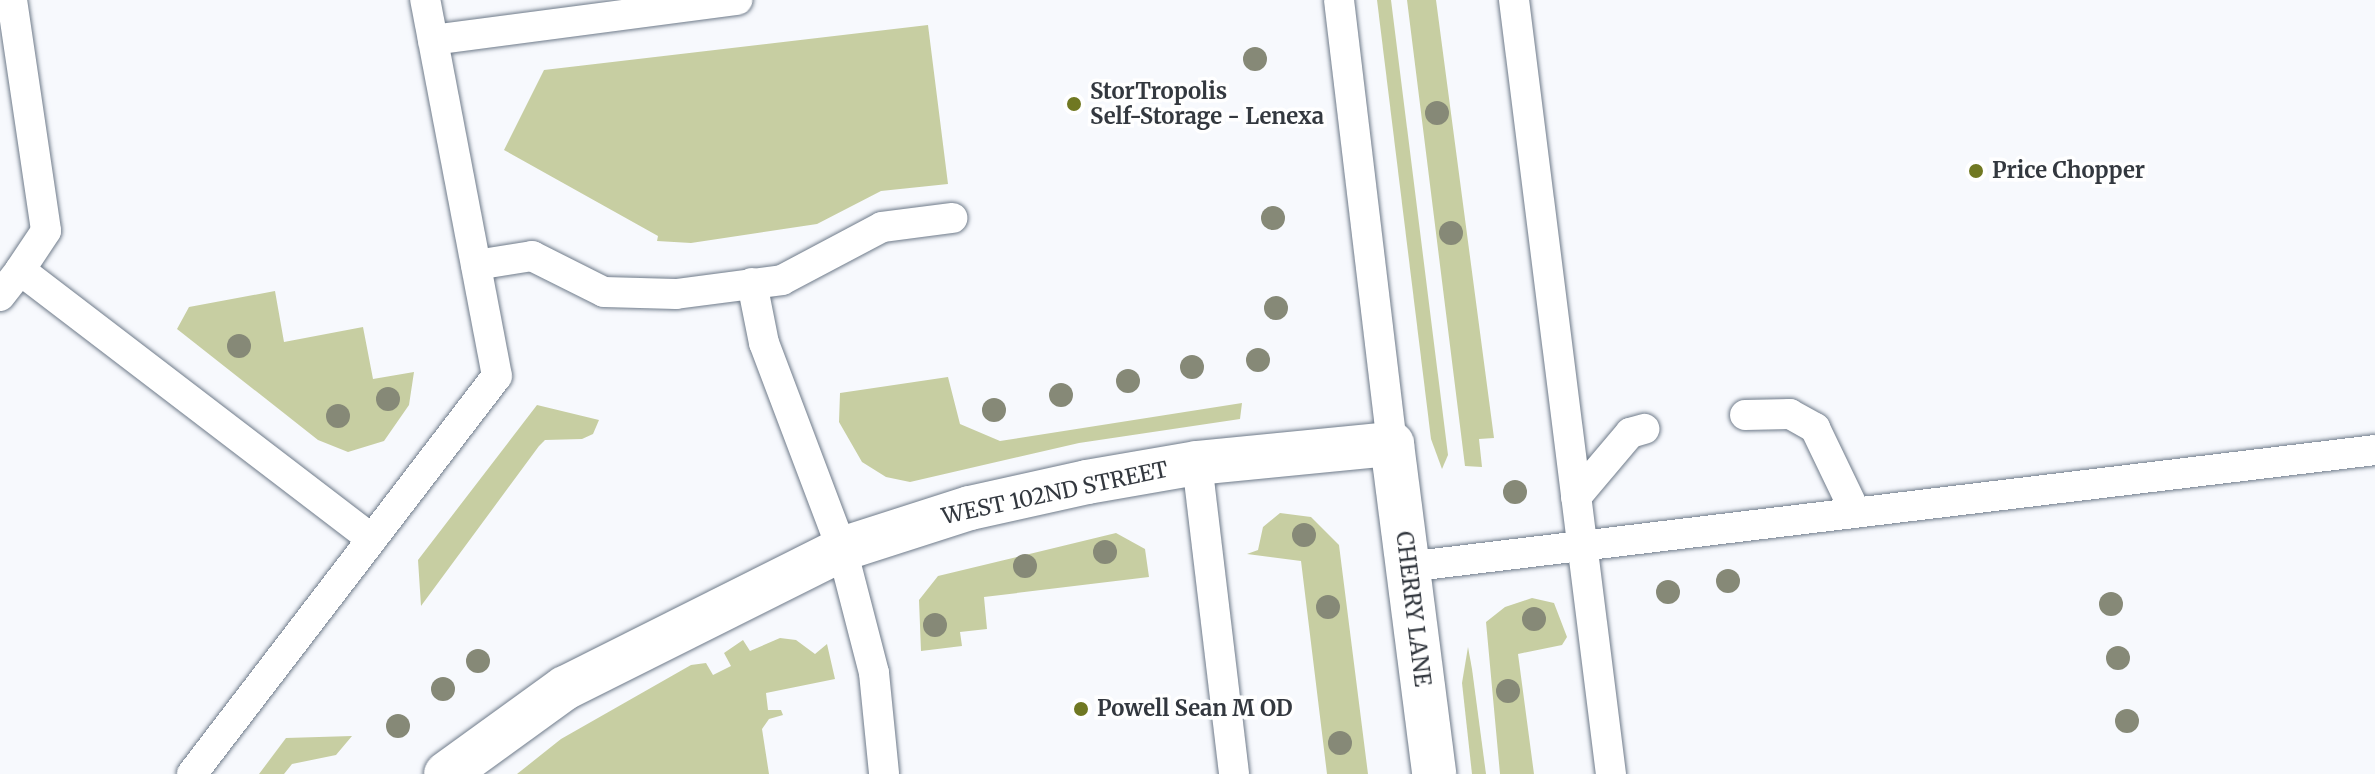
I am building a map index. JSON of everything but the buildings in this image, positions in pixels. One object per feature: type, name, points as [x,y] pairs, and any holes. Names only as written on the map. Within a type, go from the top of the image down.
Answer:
[{"type":"street","name":"WEST 102ND STREET","points":[[446,774],[565,688],[842,549],[970,508],[1197,463],[1392,444]]},
{"type":"street","name":"CHERRY LANE","points":[[1392,444],[1434,774]]},
{"type":"lane","points":[[0,296],[46,231],[12,0]]},
{"type":"lane","points":[[192,774],[497,376],[425,0]]},
{"type":"lane","points":[[433,40],[737,0]]},
{"type":"lane","points":[[1339,0],[1392,444]]},
{"type":"lane","points":[[1514,0],[1611,774]]},
{"type":"lane","points":[[476,265],[532,256],[604,292],[638,296],[782,280],[882,227],[952,218]]},
{"type":"lane","points":[[20,270],[372,539]]},
{"type":"lane","points":[[752,283],[764,343],[842,549],[874,673],[884,774]]},
{"type":"lane","points":[[1745,415],[1790,414],[1815,428],[1855,511]]},
{"type":"lane","points":[[1576,497],[1630,433],[1644,429]]},
{"type":"lane","points":[[1407,567],[2375,450]]},
{"type":"lane","points":[[1197,463],[1234,774]]},
{"type":"green space","points":[[1377,0],[1391,0],[1448,455],[1442,469],[1431,439]]},
{"type":"green space","points":[[1407,0],[1436,0],[1494,438],[1479,439],[1482,467],[1465,466]]},
{"type":"green space","points":[[928,25],[948,184],[881,191],[817,224],[691,243],[657,241],[658,236],[504,150],[544,70]]},
{"type":"green space","points":[[275,291],[284,342],[363,327],[373,379],[414,372],[409,405],[384,441],[348,452],[318,440],[177,329],[189,307]]},
{"type":"green space","points":[[948,377],[960,424],[1000,441],[1242,403],[1240,419],[1079,443],[910,482],[886,477],[862,462],[839,422],[840,393]]},
{"type":"green space","points":[[537,405],[599,420],[593,434],[582,439],[545,440],[539,446],[421,606],[418,560]]},
{"type":"green space","points":[[1280,513],[1311,517],[1339,545],[1368,774],[1327,774],[1301,561],[1247,554],[1258,550],[1263,527]]},
{"type":"green space","points":[[1116,533],[1145,549],[1149,577],[984,597],[987,629],[960,632],[962,646],[921,651],[919,600],[938,576]]},
{"type":"green space","points":[[1532,598],[1554,603],[1567,637],[1562,645],[1518,654],[1534,774],[1500,774],[1486,622],[1505,607]]},
{"type":"green space","points":[[780,638],[796,640],[815,654],[827,644],[835,679],[766,693],[768,710],[781,710],[783,715],[769,719],[762,729],[769,774],[517,774],[561,739],[691,665],[706,663],[713,675],[731,666],[724,653],[743,640],[750,651]]},
{"type":"green space","points":[[1468,647],[1486,774],[1472,774],[1462,683]]},
{"type":"green space","points":[[352,736],[336,755],[292,764],[284,774],[259,774],[286,738]]},
{"type":"place","name":"StorTropolis Self-Storage - Lenexa","points":[[1074,104]]},
{"type":"place","name":"Price Chopper","points":[[1976,171]]},
{"type":"place","name":"Powell Sean M OD","points":[[1081,709]]}]
